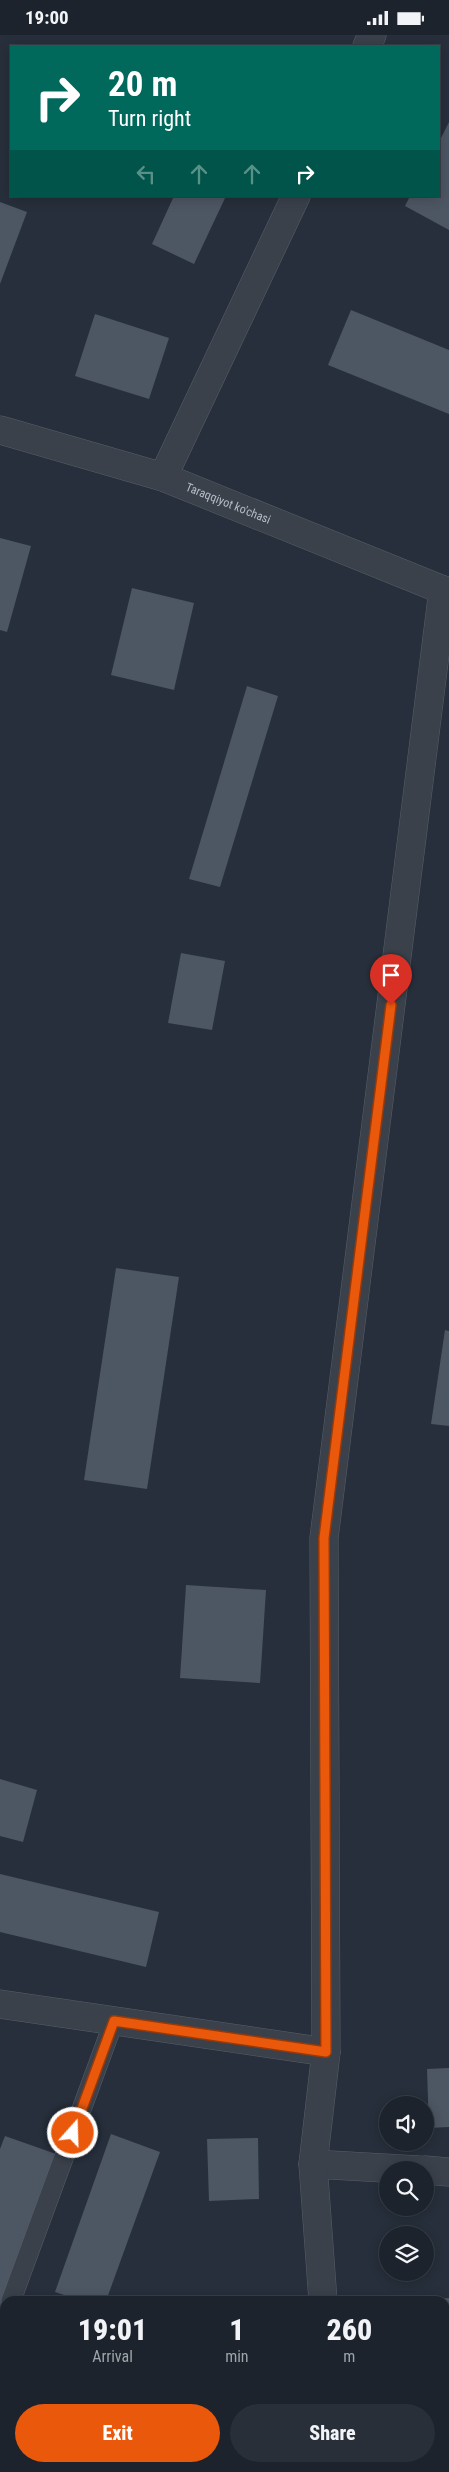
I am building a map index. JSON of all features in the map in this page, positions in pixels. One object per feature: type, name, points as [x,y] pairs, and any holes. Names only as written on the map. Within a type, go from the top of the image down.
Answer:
[{"type":"street","points":[[162,477],[296,197]]},
{"type":"street","name":"Taraqqiyot ko'chasi","points":[[0,430],[162,477],[446,592]]},
{"type":"street","points":[[323,2296],[312,2164],[326,2052],[324,1538],[446,592]]},
{"type":"street","points":[[0,2004],[326,2052]]},
{"type":"street","points":[[312,2164],[379,2168]]},
{"type":"street","points":[[434,2171],[449,2172]]},
{"type":"lane","points":[[13,2296],[114,2021]]},
{"type":"building","points":[[449,122],[449,230],[405,206],[410,197],[440,197],[440,140]]},
{"type":"building","points":[[174,197],[226,197],[194,264],[152,244]]},
{"type":"building","points":[[0,202],[27,212],[0,284]]},
{"type":"building","points":[[351,310],[449,350],[449,414],[328,365]]},
{"type":"building","points":[[95,314],[169,338],[149,399],[75,376]]},
{"type":"building","points":[[0,538],[31,546],[7,632],[0,630]]},
{"type":"building","points":[[132,588],[194,603],[174,690],[111,675]]},
{"type":"building","points":[[247,686],[278,696],[220,887],[189,879]]},
{"type":"building","points":[[181,953],[225,961],[212,1030],[168,1023]]},
{"type":"building","points":[[116,1268],[179,1277],[147,1489],[84,1480]]},
{"type":"building","points":[[445,1330],[449,1331],[449,1426],[431,1424]]},
{"type":"building","points":[[186,1585],[266,1590],[260,1683],[180,1678]]},
{"type":"building","points":[[0,1779],[37,1790],[23,1842],[0,1836]]},
{"type":"building","points":[[0,1874],[159,1912],[146,1967],[0,1932]]},
{"type":"building","points":[[449,2068],[449,2127],[434,2128],[434,2096],[428,2096],[427,2069]]},
{"type":"building","points":[[111,2134],[160,2152],[108,2296],[67,2296],[55,2292]]},
{"type":"building","points":[[5,2136],[59,2155],[8,2296],[0,2296],[0,2149]]},
{"type":"building","points":[[258,2138],[259,2199],[209,2201],[207,2139]]},
{"type":"route","points":[[73,2133],[114,2021],[326,2052],[324,1538],[391,1005]]}]
